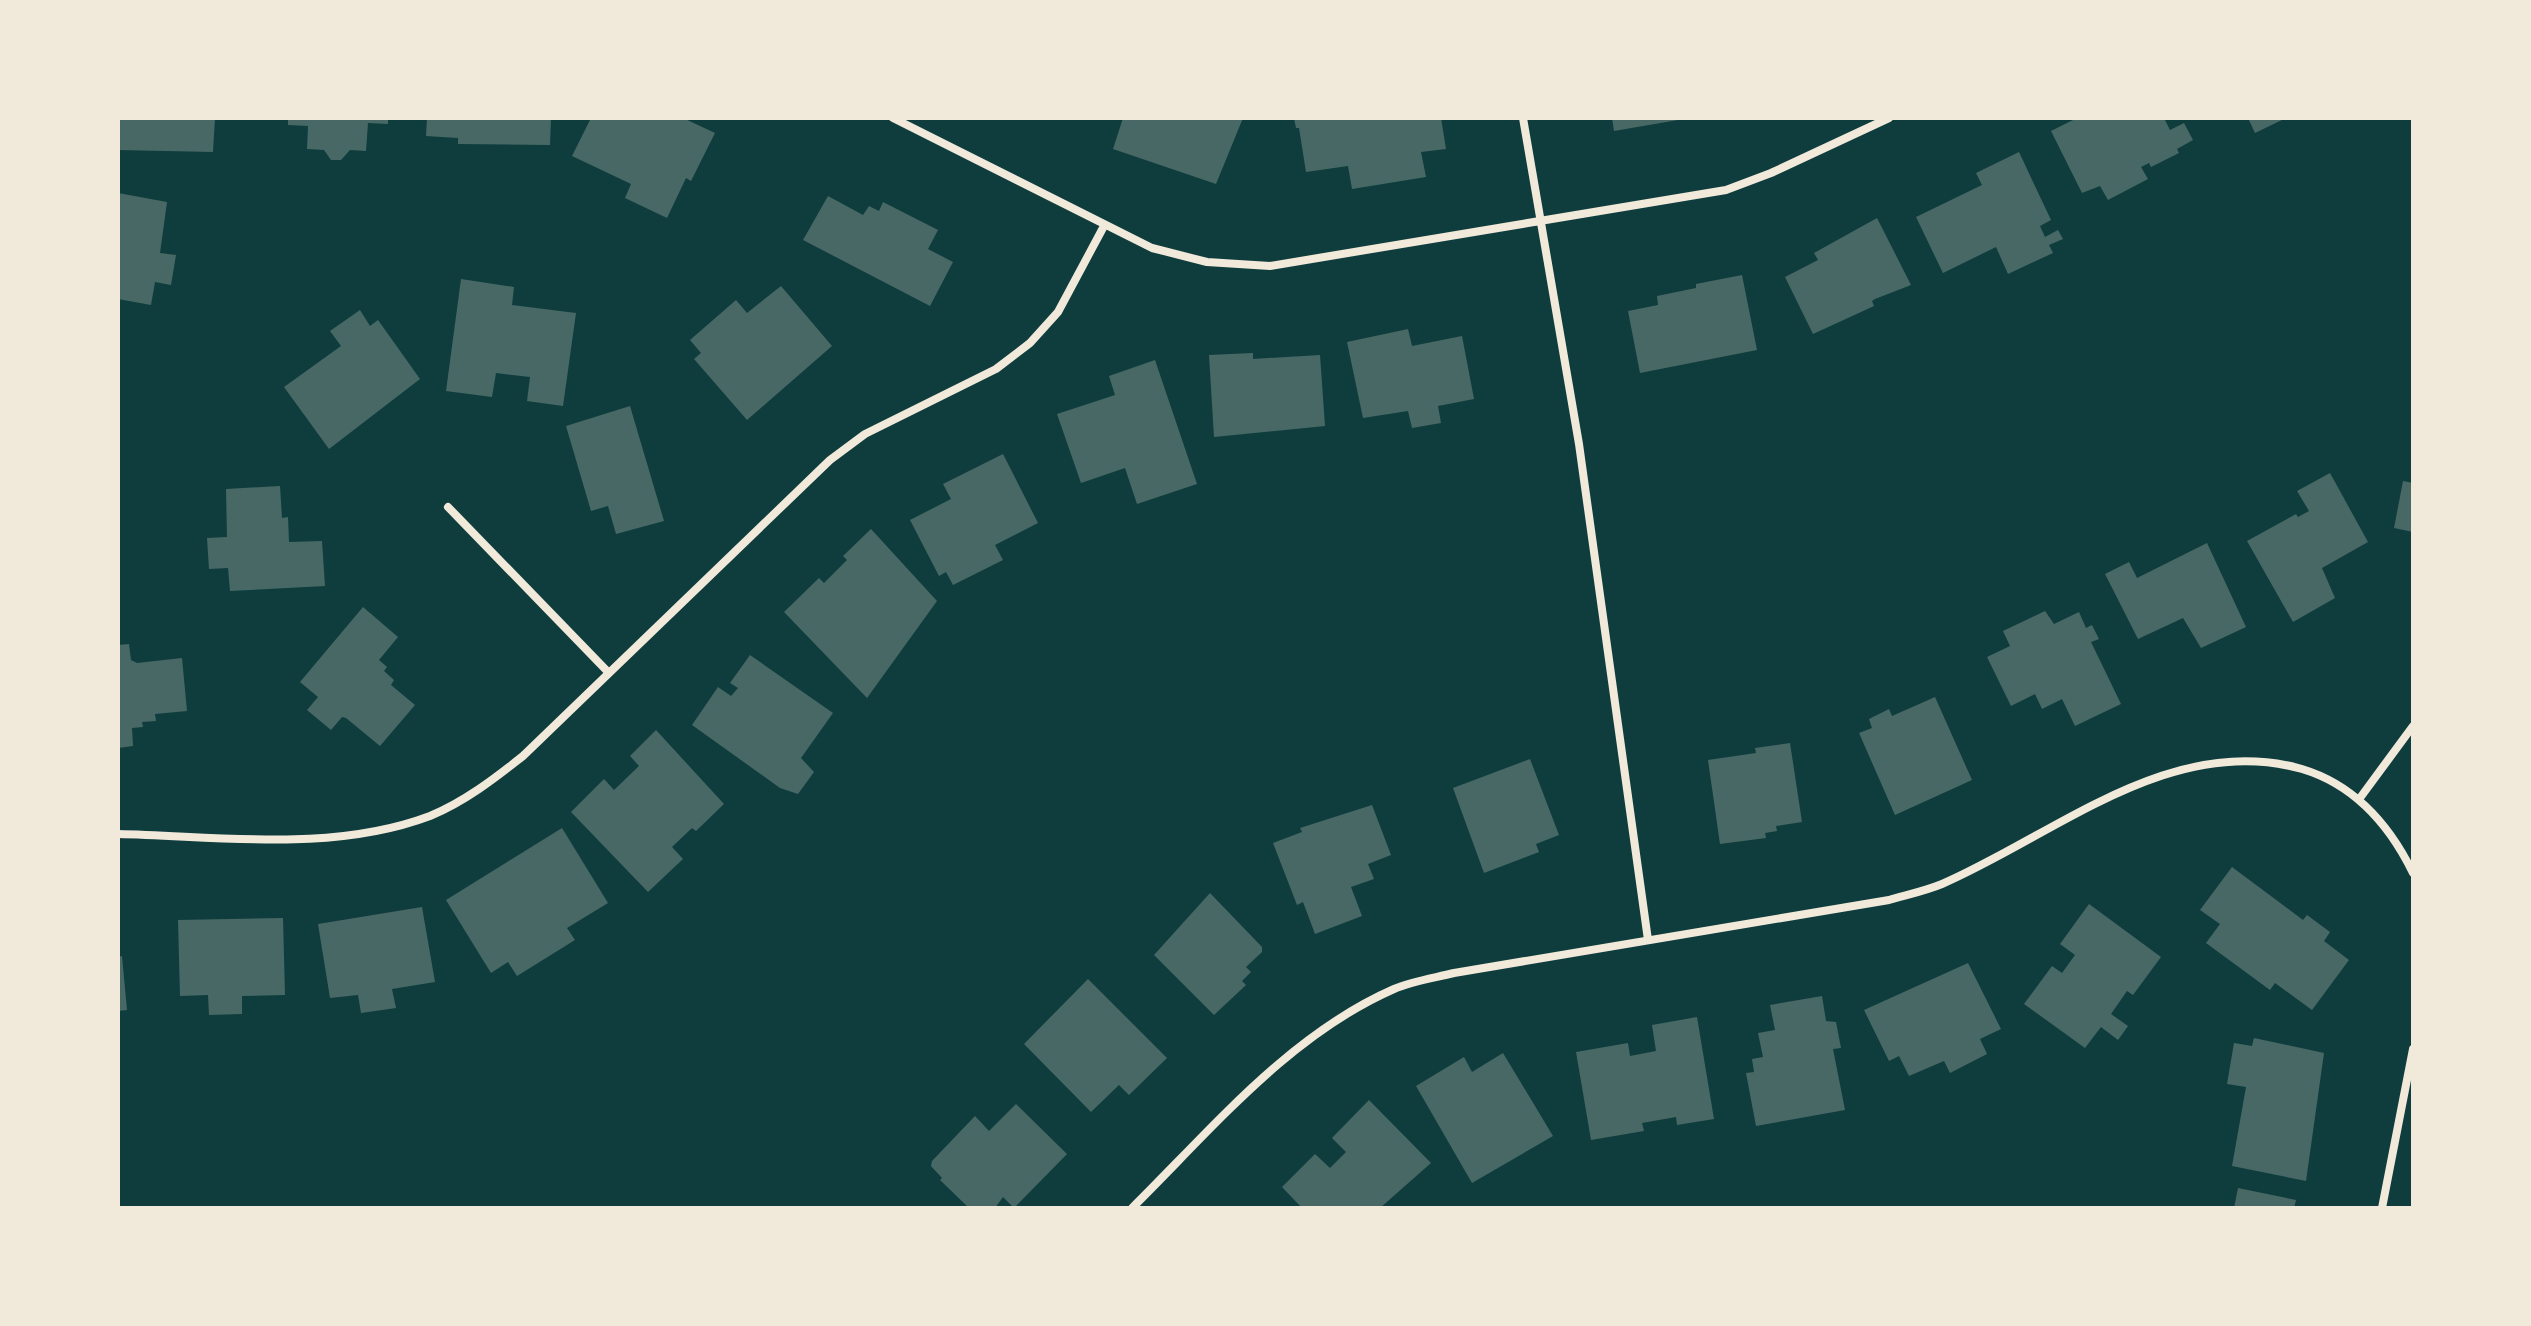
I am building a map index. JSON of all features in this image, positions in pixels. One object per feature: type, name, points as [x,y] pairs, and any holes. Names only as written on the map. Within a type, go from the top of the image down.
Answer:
[{"type":"street","points":[[893,118],[1152,248],[1207,262],[1270,266],[1726,190],[1771,173],[1889,118]]},
{"type":"street","points":[[1523,118],[1579,444],[1648,940]]},
{"type":"street","points":[[118,834],[324,839],[379,832],[431,815],[480,790],[523,756],[830,460],[865,434],[996,369],[1030,343],[1058,312],[1104,226]]},
{"type":"street","points":[[448,507],[609,673]]},
{"type":"street","points":[[2360,798],[2413,726]]},
{"type":"street","points":[[1132,1208],[1294,1049],[1344,1016],[1396,988],[1454,973],[1889,900],[1940,885],[2117,794],[2187,766],[2235,759],[2276,762],[2322,775],[2360,798],[2398,842],[2413,873]]},
{"type":"street","points":[[2382,1208],[2413,1049]]},
{"type":"building","points":[[118,118],[215,118],[213,152],[118,150]]},
{"type":"building","points":[[288,118],[388,118],[388,124],[368,123],[366,151],[350,150],[341,160],[331,160],[324,150],[307,149],[308,126],[288,125]]},
{"type":"building","points":[[427,118],[551,118],[550,145],[458,144],[458,138],[426,136]]},
{"type":"building","points":[[591,118],[683,118],[715,133],[691,181],[686,178],[667,218],[625,198],[631,184],[572,156]]},
{"type":"building","points":[[1123,118],[1243,118],[1216,184],[1113,149]]},
{"type":"building","points":[[1294,118],[1441,118],[1446,149],[1421,152],[1426,177],[1352,189],[1348,166],[1306,172],[1299,128],[1296,128]]},
{"type":"building","points":[[1612,118],[1678,118],[1678,120],[1614,131]]},
{"type":"building","points":[[2077,118],[2164,118],[2170,130],[2184,123],[2193,140],[2177,149],[2179,153],[2151,167],[2149,163],[2141,167],[2148,179],[2108,200],[2100,186],[2082,193],[2051,131]]},
{"type":"building","points":[[2248,118],[2286,118],[2255,133]]},
{"type":"building","points":[[2019,152],[2051,220],[2040,226],[2045,237],[2058,230],[2063,239],[2049,245],[2053,253],[2008,274],[1996,247],[1943,273],[1916,217],[1982,185],[1976,173]]},
{"type":"building","points":[[118,193],[167,202],[160,253],[176,255],[171,285],[155,282],[151,305],[118,299]]},
{"type":"building","points":[[828,196],[863,215],[869,206],[879,211],[883,202],[938,230],[928,249],[953,262],[930,306],[803,240]]},
{"type":"building","points":[[1877,218],[1911,285],[1875,299],[1872,301],[1874,306],[1813,334],[1785,277],[1818,260],[1814,253]]},
{"type":"building","points":[[1742,275],[1757,350],[1640,373],[1628,311],[1658,305],[1657,296]]},
{"type":"building","points":[[461,279],[514,287],[512,305],[576,313],[563,406],[527,401],[530,377],[496,373],[492,397],[446,391]]},
{"type":"building","points":[[781,286],[832,346],[747,420],[694,359],[701,353],[690,340],[736,300],[747,313]]},
{"type":"building","points":[[360,310],[370,326],[378,320],[420,379],[329,449],[284,387],[341,346],[330,331]]},
{"type":"building","points":[[1408,329],[1412,346],[1462,336],[1474,399],[1438,406],[1441,423],[1412,428],[1408,411],[1363,418],[1347,342]]},
{"type":"building","points":[[1253,353],[1253,359],[1320,355],[1325,426],[1214,437],[1209,355]]},
{"type":"building","points":[[1155,360],[1197,484],[1137,504],[1125,468],[1081,483],[1057,414],[1115,395],[1109,376]]},
{"type":"building","points":[[630,406],[664,521],[616,534],[608,506],[591,511],[566,426]]},
{"type":"building","points":[[1003,454],[1038,523],[995,545],[1003,560],[953,585],[946,572],[939,576],[910,520],[951,499],[943,484]]},
{"type":"building","points":[[2330,473],[2368,542],[2322,568],[2335,598],[2293,622],[2247,541],[2296,514],[2298,517],[2309,511],[2297,491]]},
{"type":"building","points":[[2403,481],[2413,483],[2413,532],[2394,528]]},
{"type":"building","points":[[280,486],[282,518],[288,517],[289,542],[322,541],[325,586],[230,591],[228,568],[209,569],[207,538],[227,537],[226,489]]},
{"type":"building","points":[[871,529],[937,601],[867,698],[784,612],[819,578],[824,583],[847,560],[843,556]]},
{"type":"building","points":[[2207,543],[2246,627],[2201,648],[2183,618],[2138,639],[2105,574],[2129,562],[2137,578]]},
{"type":"building","points":[[363,607],[398,637],[379,660],[387,667],[384,671],[394,680],[391,685],[415,705],[380,746],[346,718],[342,717],[331,730],[307,710],[318,697],[300,682]]},
{"type":"building","points":[[2045,611],[2054,624],[2079,612],[2086,628],[2092,625],[2099,639],[2091,642],[2121,704],[2075,726],[2062,699],[2042,709],[2035,694],[2011,706],[1987,657],[2010,646],[2003,631]]},
{"type":"building","points":[[129,644],[131,660],[137,663],[182,658],[187,711],[155,714],[156,721],[142,722],[143,727],[132,728],[133,746],[118,748],[118,645]]},
{"type":"building","points":[[750,655],[833,713],[801,758],[814,772],[798,794],[780,788],[692,725],[718,687],[731,696],[738,688],[730,683]]},
{"type":"building","points":[[1935,697],[1972,780],[1895,815],[1859,733],[1872,728],[1869,719],[1889,709],[1892,716]]},
{"type":"building","points":[[656,730],[724,804],[696,831],[692,828],[672,847],[683,859],[648,892],[571,812],[604,779],[614,790],[639,766],[630,756]]},
{"type":"building","points":[[1790,743],[1802,822],[1776,826],[1777,831],[1765,833],[1766,838],[1720,844],[1708,760],[1756,753],[1755,748]]},
{"type":"building","points":[[1530,759],[1559,835],[1536,844],[1539,852],[1484,873],[1453,788]]},
{"type":"building","points":[[1372,805],[1391,855],[1368,864],[1374,879],[1351,887],[1362,916],[1315,934],[1303,902],[1297,905],[1273,843],[1302,832],[1300,828]]},
{"type":"building","points":[[562,828],[608,903],[567,928],[575,940],[517,976],[508,962],[491,973],[446,900]]},
{"type":"building","points":[[2232,867],[2303,920],[2307,915],[2330,932],[2324,941],[2349,960],[2312,1010],[2275,983],[2270,990],[2206,943],[2220,924],[2200,910]]},
{"type":"building","points":[[1210,893],[1262,947],[1262,952],[1246,967],[1251,972],[1242,981],[1246,985],[1214,1015],[1154,955]]},
{"type":"building","points":[[2089,904],[2161,957],[2133,995],[2127,991],[2111,1014],[2128,1026],[2118,1040],[2101,1027],[2085,1048],[2024,1004],[2052,966],[2062,973],[2075,955],[2060,944]]},
{"type":"building","points":[[422,907],[435,982],[392,989],[396,1008],[361,1013],[358,995],[330,998],[318,924]]},
{"type":"building","points":[[283,918],[285,995],[242,996],[242,1014],[209,1015],[208,995],[180,996],[178,920]]},
{"type":"building","points":[[122,956],[127,1010],[118,1011],[118,957]]},
{"type":"building","points":[[1968,963],[2001,1029],[1980,1039],[1987,1054],[1950,1073],[1944,1061],[1909,1076],[1899,1056],[1889,1061],[1864,1010]]},
{"type":"building","points":[[1088,979],[1167,1058],[1129,1095],[1119,1085],[1091,1112],[1024,1044]]},
{"type":"building","points":[[1822,996],[1826,1021],[1836,1022],[1841,1048],[1833,1049],[1845,1110],[1756,1126],[1746,1073],[1754,1072],[1752,1059],[1763,1057],[1758,1033],[1775,1030],[1770,1005]]},
{"type":"building","points":[[1697,1017],[1714,1119],[1677,1125],[1676,1117],[1642,1123],[1644,1131],[1591,1140],[1576,1052],[1628,1043],[1630,1056],[1656,1051],[1652,1025]]},
{"type":"building","points":[[2254,1038],[2324,1053],[2306,1181],[2232,1166],[2246,1087],[2227,1084],[2234,1043],[2252,1046]]},
{"type":"building","points":[[1503,1053],[1553,1136],[1472,1183],[1416,1086],[1464,1057],[1472,1072]]},
{"type":"building","points":[[1369,1100],[1431,1163],[1380,1208],[1302,1208],[1282,1187],[1315,1154],[1330,1168],[1346,1152],[1332,1138]]},
{"type":"building","points":[[1016,1104],[1067,1154],[1014,1208],[1003,1197],[995,1208],[969,1208],[940,1180],[942,1178],[931,1166],[932,1161],[975,1116],[989,1131]]},
{"type":"building","points":[[2238,1188],[2296,1200],[2294,1208],[2234,1208]]}]
